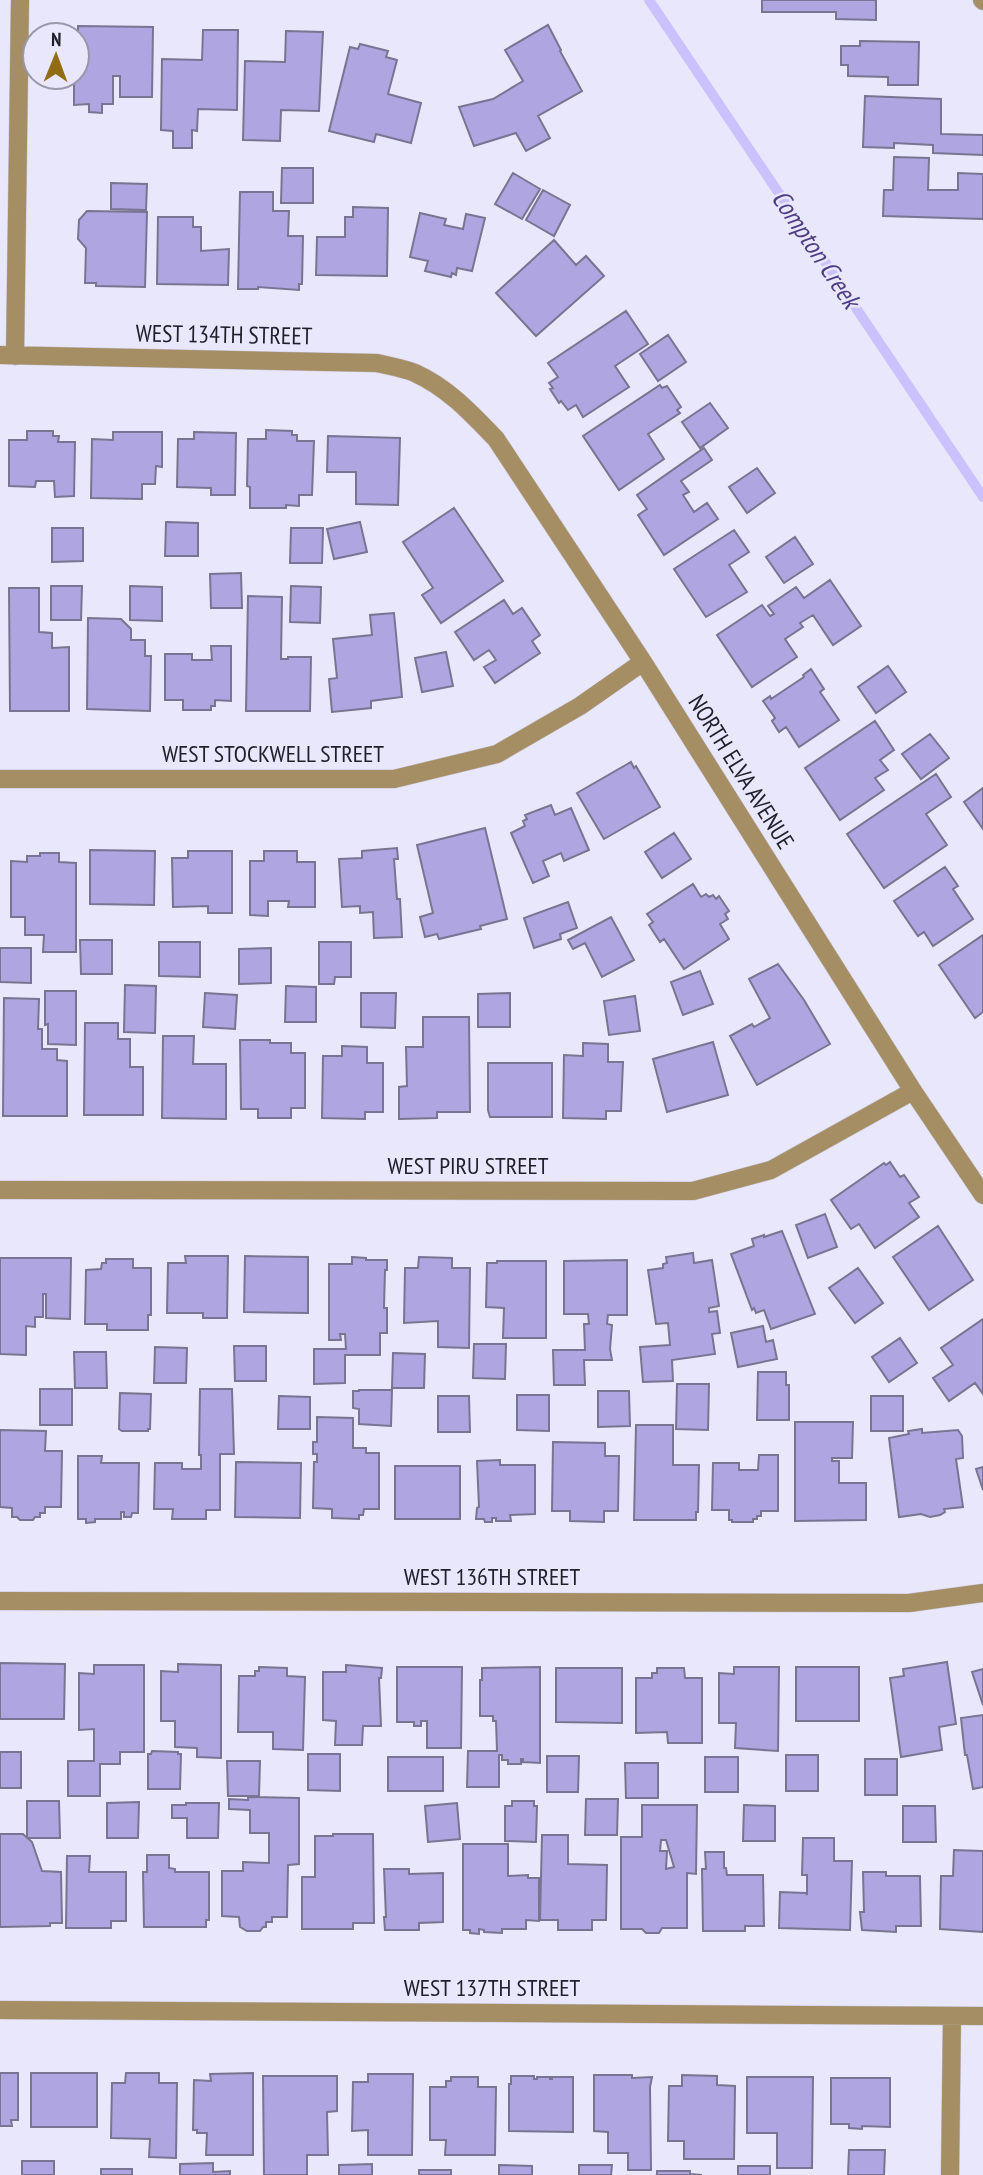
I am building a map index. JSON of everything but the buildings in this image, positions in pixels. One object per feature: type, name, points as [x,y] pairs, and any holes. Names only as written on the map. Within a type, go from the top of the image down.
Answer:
[{"type":"street","points":[[8,356],[20,0]]},
{"type":"street","name":"WEST 134TH STREET","points":[[8,356],[377,363],[413,372],[442,387]]},
{"type":"street","name":"NORTH ELVA AVENUE","points":[[442,387],[496,439],[643,662],[913,1091],[983,1195]]},
{"type":"street","name":"WEST STOCKWELL STREET","points":[[0,779],[394,779],[497,754],[580,706],[643,662]]},
{"type":"street","name":"WEST PIRU STREET","points":[[0,1189],[693,1191],[771,1170],[913,1091]]},
{"type":"street","name":"WEST 136TH STREET","points":[[0,1601],[909,1603],[983,1592]]},
{"type":"street","name":"WEST 137TH STREET","points":[[0,2010],[983,2015]]},
{"type":"street","points":[[950,2175],[952,2016]]},
{"type":"waterway","name":"Compton Creek","points":[[649,0],[983,497]]}]
